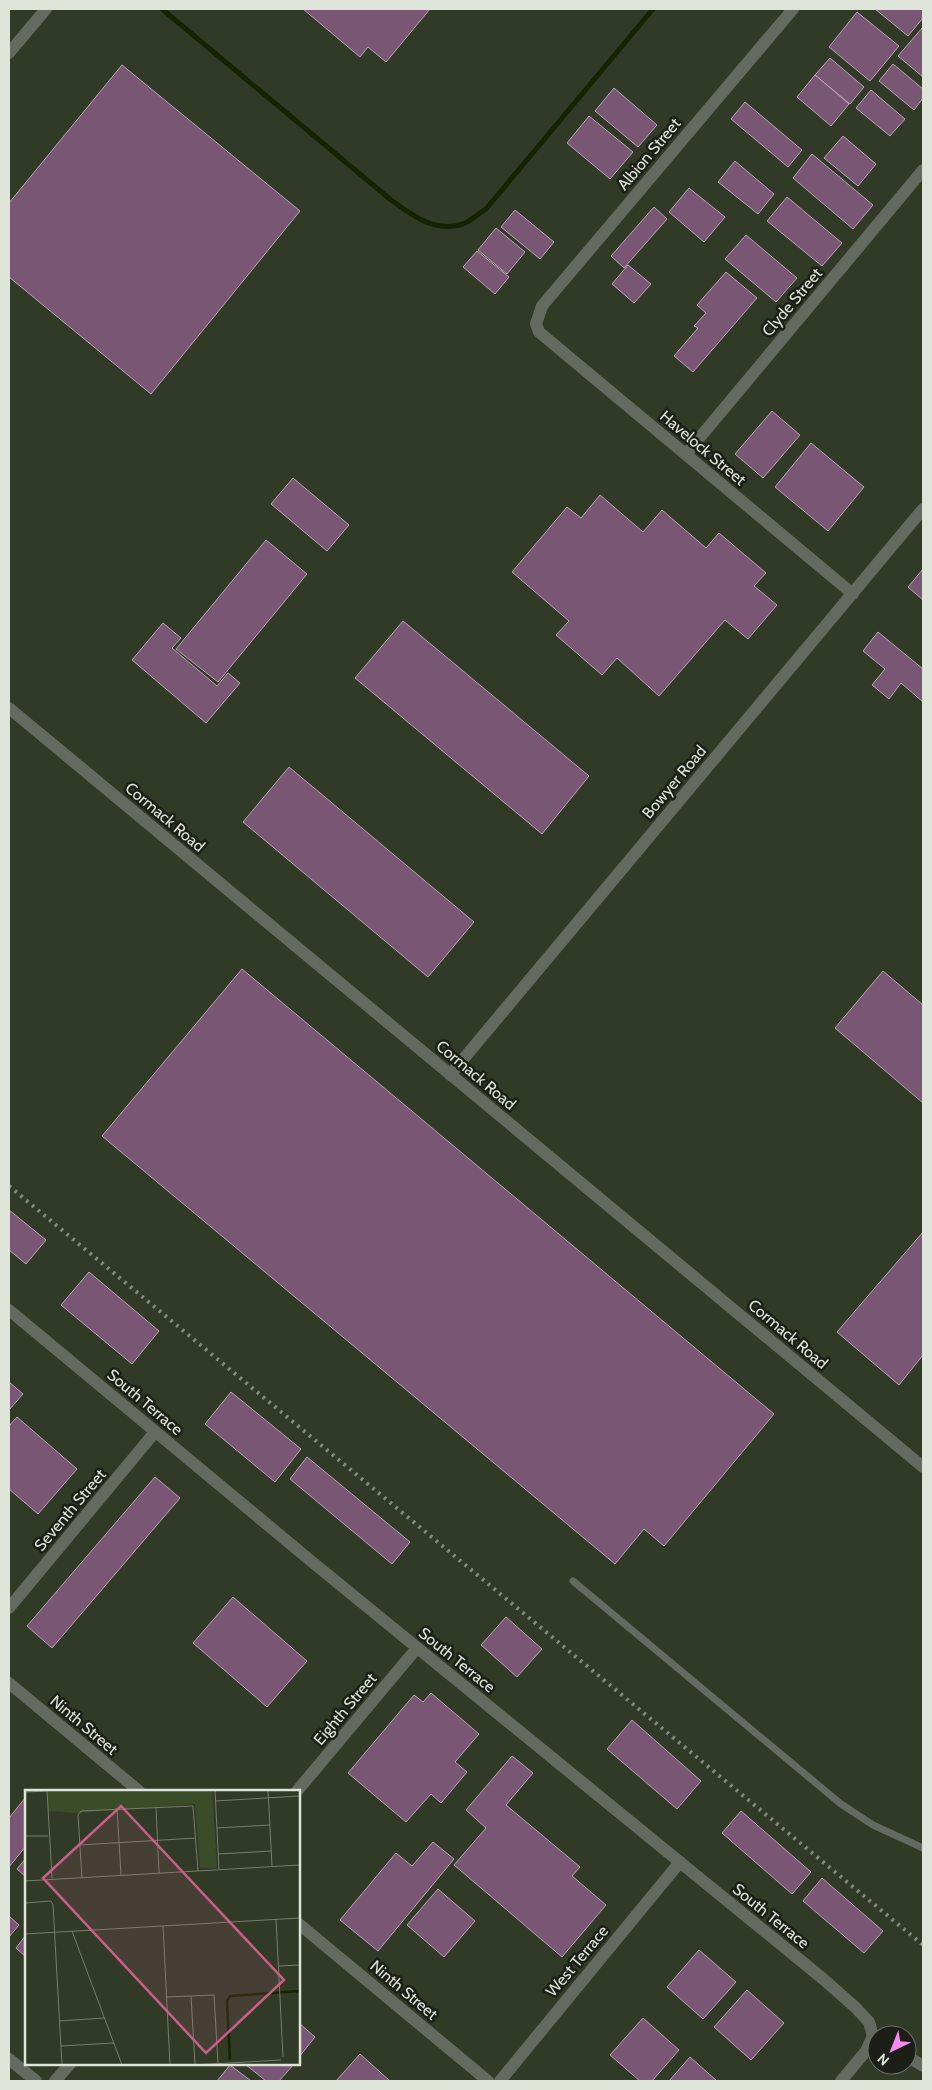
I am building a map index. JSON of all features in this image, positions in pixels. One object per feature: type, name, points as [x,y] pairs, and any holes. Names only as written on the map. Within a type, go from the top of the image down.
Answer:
[{"type":"street","points":[[9,53],[46,9]]},
{"type":"street","name":"Albion Street","points":[[536,324],[542,306],[793,9]]},
{"type":"street","name":"Clyde Street","points":[[686,454],[923,170]]},
{"type":"street","name":"Havelock Street","points":[[536,324],[539,332],[853,594]]},
{"type":"street","name":"Bowyer Road","points":[[450,1075],[923,510]]},
{"type":"street","name":"Cormack Road","points":[[9,708],[923,1467]]},
{"type":"street","name":"South Terrace","points":[[9,1310],[855,2007],[870,2025]]},
{"type":"street","name":"Seventh Street","points":[[9,1608],[156,1432]]},
{"type":"street","name":"Eighth Street","points":[[298,1790],[417,1648]]},
{"type":"street","name":"Ninth Street","points":[[9,1683],[138,1790]]},
{"type":"street","name":"West Terrace","points":[[500,2081],[680,1862]]},
{"type":"street","name":"Ninth Street","points":[[300,1925],[488,2081]]},
{"type":"street","points":[[841,2081],[867,2050]]},
{"type":"street","points":[[9,2059],[36,2081]]},
{"type":"street","points":[[55,2081],[69,2065]]},
{"type":"lane","points":[[573,1581],[841,1804],[873,1825],[923,1848]]},
{"type":"building","points":[[303,9],[430,9],[386,62],[368,47],[360,57]]},
{"type":"building","points":[[875,9],[923,9],[923,18],[908,36]]},
{"type":"building","points":[[857,12],[899,46],[870,81],[829,47]]},
{"type":"building","points":[[923,27],[923,77],[898,56]]},
{"type":"building","points":[[830,58],[864,87],[850,104],[815,75]]},
{"type":"building","points":[[893,64],[923,89],[923,98],[914,110],[879,81]]},
{"type":"building","points":[[122,65],[300,211],[151,394],[9,277],[9,203]]},
{"type":"building","points":[[815,75],[849,104],[831,126],[797,97]]},
{"type":"building","points":[[614,88],[657,125],[638,147],[595,111]]},
{"type":"building","points":[[871,90],[905,119],[890,136],[856,108]]},
{"type":"building","points":[[745,102],[802,150],[788,167],[731,119]]},
{"type":"building","points":[[589,116],[633,152],[610,179],[567,143]]},
{"type":"building","points":[[843,136],[876,164],[858,186],[824,158]]},
{"type":"building","points":[[812,154],[873,205],[853,229],[793,178]]},
{"type":"building","points":[[735,161],[774,194],[758,214],[718,182]]},
{"type":"building","points":[[689,188],[725,217],[704,242],[669,212]]},
{"type":"building","points":[[787,197],[842,243],[822,266],[767,221]]},
{"type":"building","points":[[654,207],[667,219],[624,268],[611,256]]},
{"type":"building","points":[[515,210],[554,242],[540,259],[501,227]]},
{"type":"building","points":[[496,228],[525,252],[507,274],[478,250]]},
{"type":"building","points":[[746,235],[797,278],[776,302],[725,259]]},
{"type":"building","points":[[477,251],[509,277],[495,294],[463,267]]},
{"type":"building","points":[[628,265],[651,284],[634,303],[612,284]]},
{"type":"building","points":[[726,272],[757,298],[693,372],[674,356],[698,328],[694,326],[706,313],[697,305]]},
{"type":"building","points":[[772,411],[800,435],[763,478],[735,454]]},
{"type":"building","points":[[811,443],[864,487],[828,531],[775,487]]},
{"type":"building","points":[[293,478],[349,525],[327,551],[271,504]]},
{"type":"building","points":[[600,495],[643,532],[662,510],[706,548],[719,533],[766,573],[754,586],[777,605],[748,639],[725,620],[659,696],[617,658],[602,675],[556,635],[569,621],[512,572],[567,507],[581,518]]},
{"type":"building","points":[[266,540],[307,574],[218,682],[176,649]]},
{"type":"building","points":[[923,569],[923,600],[908,587]]},
{"type":"building","points":[[403,621],[589,776],[542,834],[355,678]]},
{"type":"building","points":[[163,623],[181,638],[172,648],[217,686],[228,673],[240,683],[206,723],[132,660]]},
{"type":"building","points":[[878,632],[923,669],[923,702],[901,683],[889,699],[872,685],[885,669],[863,651]]},
{"type":"building","points":[[289,767],[474,922],[428,977],[243,822]]},
{"type":"building","points":[[242,969],[774,1414],[664,1546],[644,1529],[615,1564],[102,1136]]},
{"type":"building","points":[[883,971],[923,1005],[923,1103],[835,1028]]},
{"type":"building","points":[[9,1210],[46,1240],[26,1264],[9,1250]]},
{"type":"building","points":[[923,1232],[923,1355],[899,1385],[837,1332]]},
{"type":"building","points":[[89,1272],[159,1331],[132,1364],[61,1305]]},
{"type":"building","points":[[9,1382],[23,1394],[9,1410]]},
{"type":"building","points":[[231,1392],[301,1449],[275,1482],[205,1424]]},
{"type":"building","points":[[17,1417],[77,1469],[38,1514],[9,1489],[9,1426]]},
{"type":"building","points":[[307,1457],[410,1542],[392,1564],[290,1479]]},
{"type":"building","points":[[155,1477],[180,1498],[52,1648],[27,1626]]},
{"type":"building","points":[[233,1597],[307,1661],[267,1707],[193,1643]]},
{"type":"building","points":[[506,1617],[542,1649],[517,1677],[481,1645]]},
{"type":"building","points":[[431,1693],[479,1734],[455,1762],[467,1772],[441,1803],[431,1794],[406,1822],[348,1773],[414,1695],[423,1702]]},
{"type":"building","points":[[632,1720],[701,1781],[677,1809],[607,1749]]},
{"type":"building","points":[[512,1756],[533,1773],[506,1805],[580,1867],[572,1876],[606,1905],[562,1957],[454,1865],[486,1828],[466,1810]]},
{"type":"building","points":[[25,1798],[25,1847],[9,1867],[9,1818]]},
{"type":"building","points":[[741,1811],[811,1872],[792,1894],[722,1833]]},
{"type":"building","points":[[433,1842],[454,1859],[378,1951],[340,1920],[396,1853],[412,1866]]},
{"type":"building","points":[[25,1859],[25,1876],[17,1869]]},
{"type":"building","points":[[822,1878],[883,1931],[864,1953],[803,1901]]},
{"type":"building","points":[[438,1889],[475,1921],[444,1957],[407,1925]]},
{"type":"building","points":[[9,1916],[19,1925],[9,1937]]},
{"type":"building","points":[[25,1936],[25,1956],[16,1948]]},
{"type":"building","points":[[699,1950],[736,1982],[703,2019],[667,1987]]},
{"type":"building","points":[[747,1990],[784,2023],[751,2060],[714,2027]]},
{"type":"building","points":[[643,2018],[679,2050],[652,2081],[640,2081],[610,2055]]},
{"type":"building","points":[[300,2024],[315,2037],[300,2056]]},
{"type":"building","points":[[360,2054],[390,2081],[336,2081]]},
{"type":"building","points":[[690,2057],[717,2081],[669,2081]]},
{"type":"building","points":[[230,2065],[251,2081],[217,2081]]},
{"type":"building","points":[[246,2065],[293,2065],[279,2081],[266,2081]]},
{"type":"waterway","points":[[162,9],[391,200],[416,217],[434,225],[443,226],[463,224],[486,209],[653,9]]},
{"type":"railway","points":[[9,1186],[923,1945]]}]
